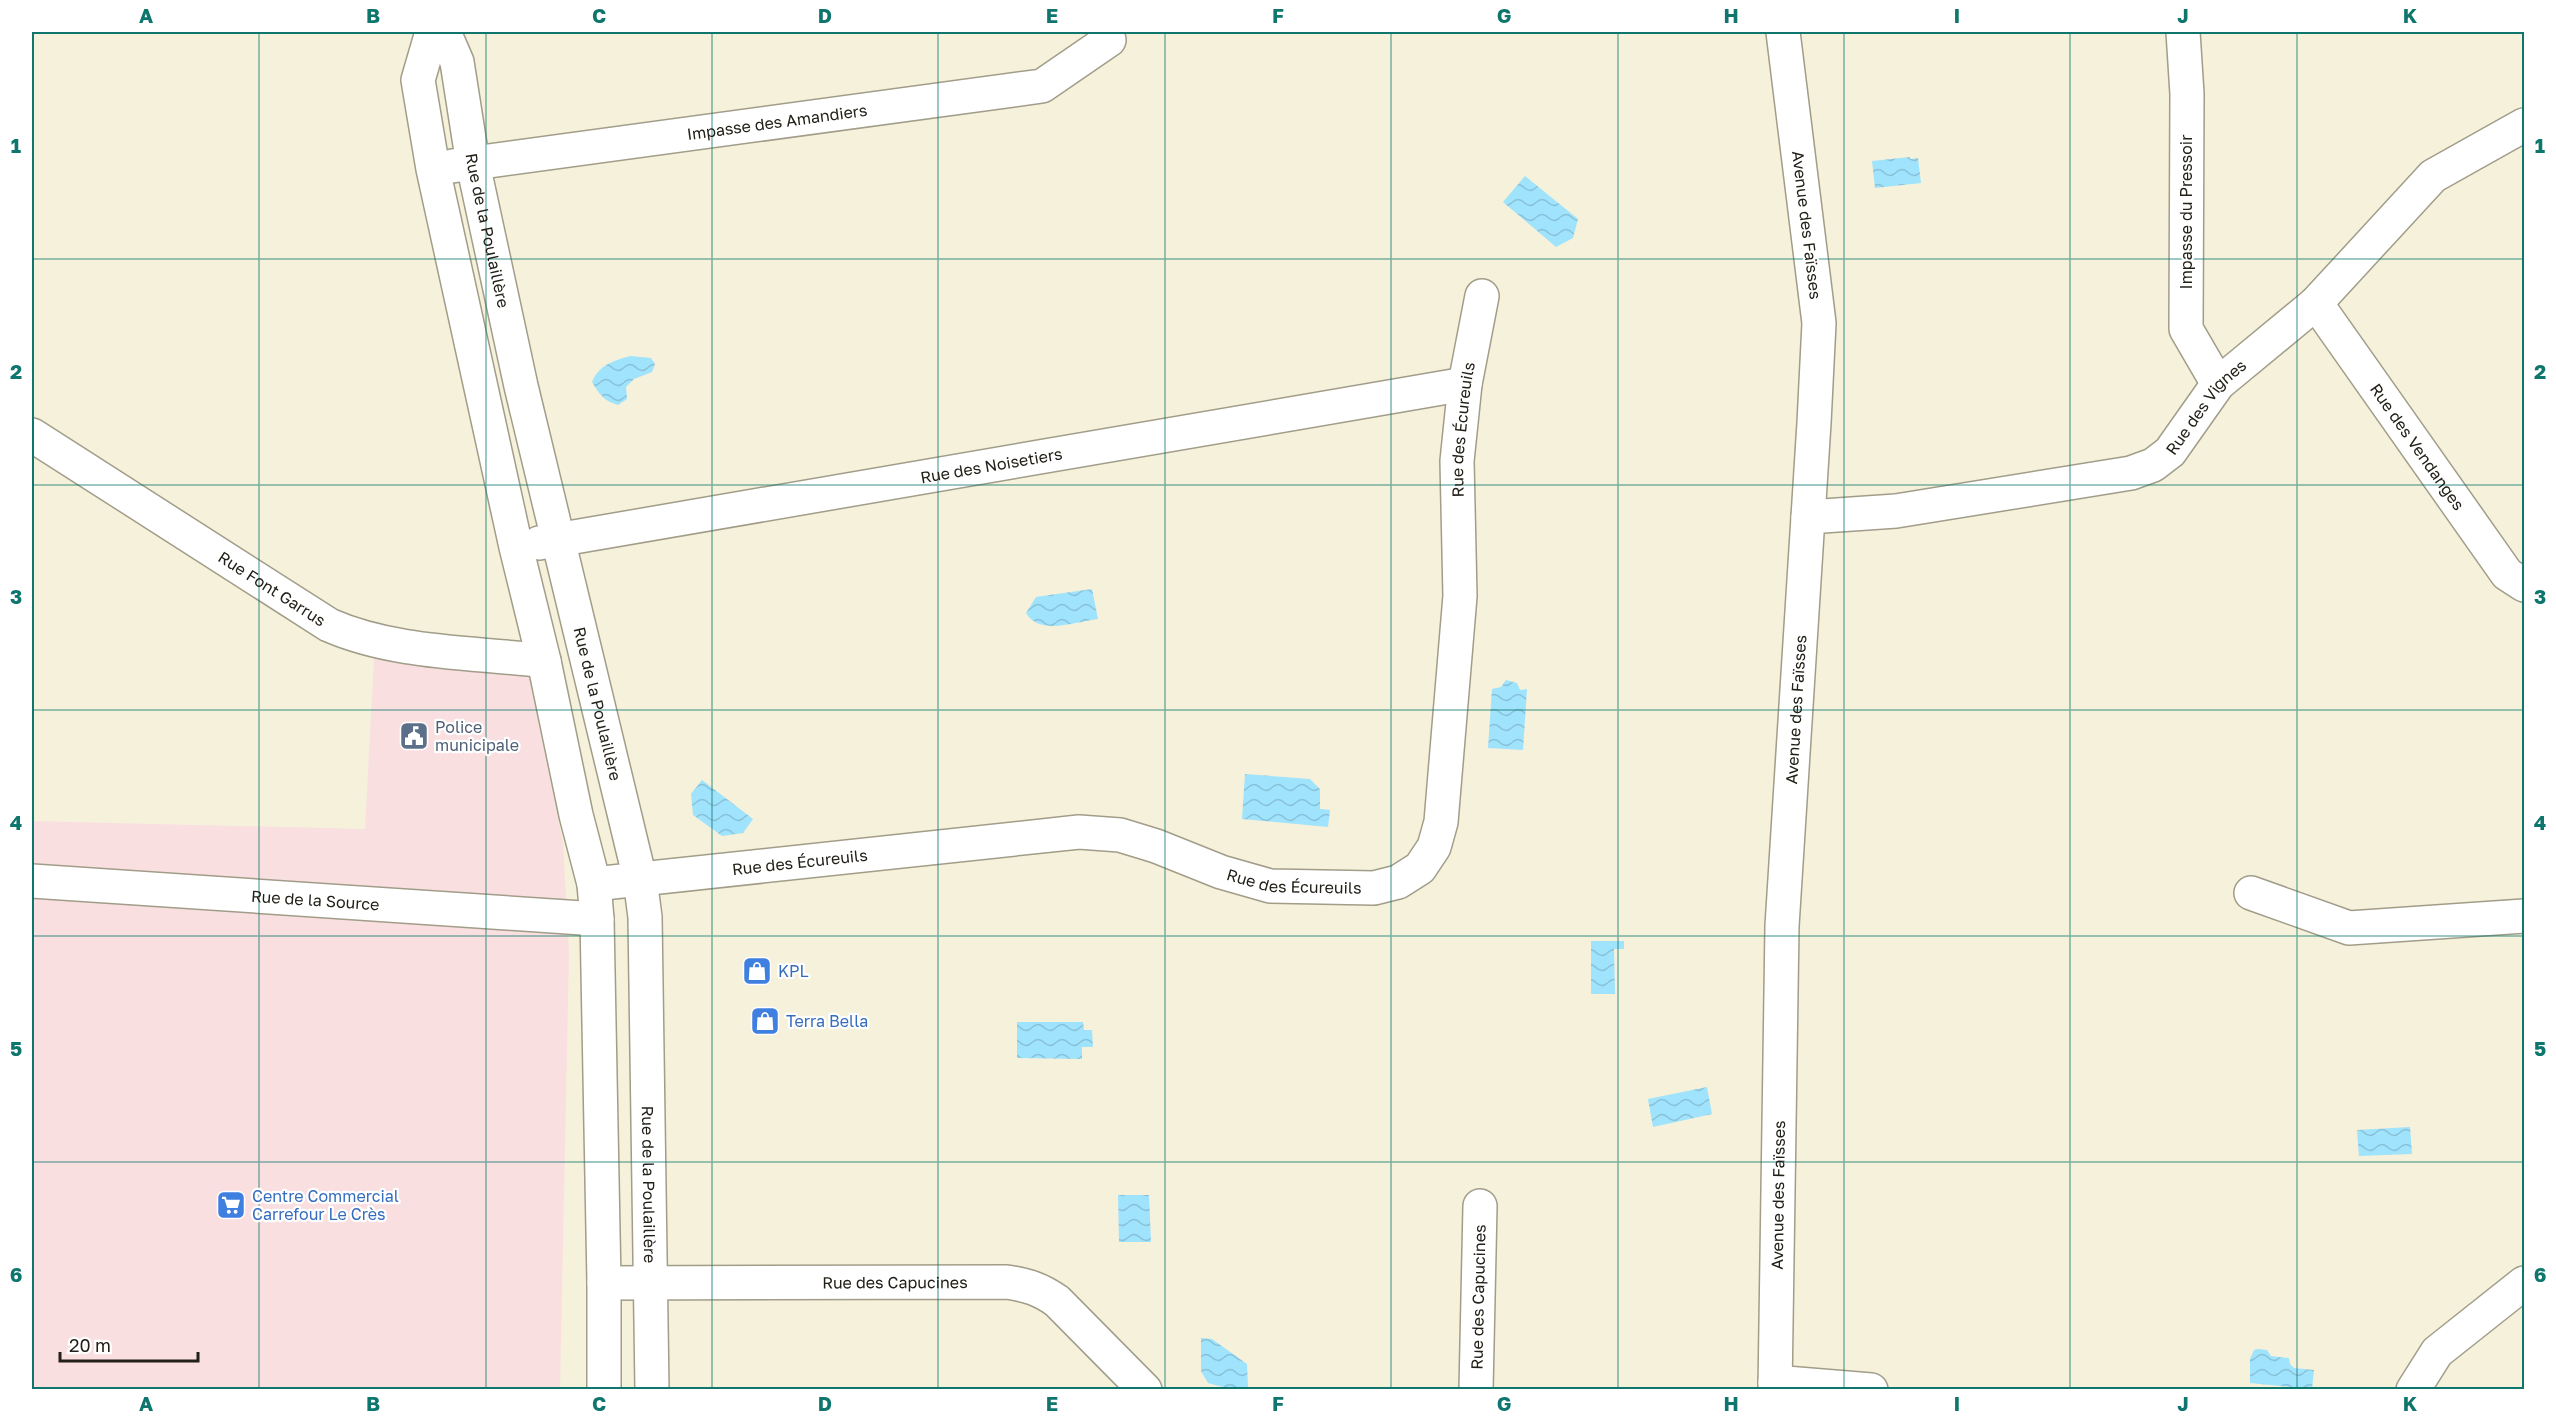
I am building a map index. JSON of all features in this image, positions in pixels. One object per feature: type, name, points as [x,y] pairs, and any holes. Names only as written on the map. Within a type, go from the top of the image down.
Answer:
[{"type":"street","points":[[432,32],[418,80],[433,169],[516,547],[544,661],[576,815],[594,884],[597,919],[604,1389]]},
{"type":"street","name":"Rue de la Poulaillère","points":[[444,32],[457,62],[473,164],[521,386],[640,879],[645,917],[652,1389]]},
{"type":"street","name":"Avenue des Faïsses","points":[[1775,1386],[1782,926],[1819,323],[1783,32]]},
{"type":"street","name":"Impasse du Pressoir","points":[[2183,32],[2187,94],[2186,329],[2218,384]]},
{"type":"street","name":"Impasse des Amandiers","points":[[433,169],[1042,86],[1109,40]]},
{"type":"street","name":"Rue des Vignes","points":[[1808,517],[1896,511],[2131,473],[2153,465],[2170,452],[2218,384],[2316,303],[2433,176],[2524,125]]},
{"type":"street","name":"Rue des Écureuils","points":[[594,884],[1079,832],[1120,835],[1156,846],[1221,872],[1270,886],[1374,888],[1398,882],[1420,868],[1434,847],[1442,822],[1460,596],[1457,461],[1465,384],[1482,296]]},
{"type":"street","name":"Rue des Vendanges","points":[[2316,303],[2507,574],[2524,585]]},
{"type":"street","name":"Rue des Noisetiers","points":[[516,547],[1465,384]]},
{"type":"street","name":"Rue Font Garrus","points":[[32,435],[339,629],[393,644],[544,661]]},
{"type":"street","name":"Rue de la Source","points":[[32,881],[597,919]]},
{"type":"street","points":[[2251,892],[2349,928],[2524,916]]},
{"type":"street","name":"Rue des Capucines","points":[[1476,1389],[1480,1206]]},
{"type":"street","name":"Rue des Capucines","points":[[604,1283],[1007,1282],[1028,1285],[1057,1301],[1145,1389]]},
{"type":"street","points":[[2413,1389],[2437,1352],[2524,1283]]},
{"type":"street","points":[[1775,1386],[1871,1389]]},
{"type":"shaded area","points":[[374,658],[527,668],[563,843],[569,952],[560,1389],[32,1390],[32,821],[365,829]]},
{"type":"water","points":[[1910,157],[1910,159],[1918,158],[1921,183],[1875,188],[1872,161]]},
{"type":"water","points":[[1525,176],[1578,219],[1573,238],[1556,247],[1503,202]]},
{"type":"water","points":[[630,356],[651,358],[655,364],[652,372],[634,379],[626,387],[627,399],[618,405],[602,396],[592,382],[598,371],[612,362]]},
{"type":"water","points":[[1092,589],[1098,619],[1049,626],[1032,620],[1026,613],[1036,597]]},
{"type":"water","points":[[1506,680],[1517,683],[1520,690],[1527,689],[1523,750],[1488,748],[1492,689],[1501,687]]},
{"type":"water","points":[[1245,774],[1310,779],[1320,789],[1320,809],[1330,810],[1328,827],[1242,819]]},
{"type":"water","points":[[702,780],[753,819],[743,833],[722,836],[693,815],[691,794]]},
{"type":"water","points":[[1591,941],[1624,941],[1624,949],[1614,949],[1615,994],[1591,994]]},
{"type":"water","points":[[1017,1022],[1083,1022],[1084,1030],[1092,1030],[1093,1047],[1082,1047],[1082,1059],[1017,1058]]},
{"type":"water","points":[[1707,1087],[1712,1114],[1653,1127],[1648,1099]]},
{"type":"water","points":[[2410,1127],[2412,1154],[2359,1156],[2357,1130]]},
{"type":"water","points":[[1118,1195],[1149,1195],[1151,1242],[1119,1242]]},
{"type":"water","points":[[1201,1338],[1212,1339],[1247,1364],[1248,1388],[1223,1387],[1208,1383],[1201,1371]]},
{"type":"water","points":[[2254,1350],[2267,1350],[2271,1356],[2289,1358],[2294,1368],[2314,1370],[2312,1389],[2250,1383],[2250,1359]]},
{"type":"place","name":"Police municipale","points":[[414,736]]},
{"type":"place","name":"KPL","points":[[757,971]]},
{"type":"place","name":"Terra Bella","points":[[765,1021]]},
{"type":"place","name":"Centre Commercial Carrefour Le Crès","points":[[231,1205]]}]
